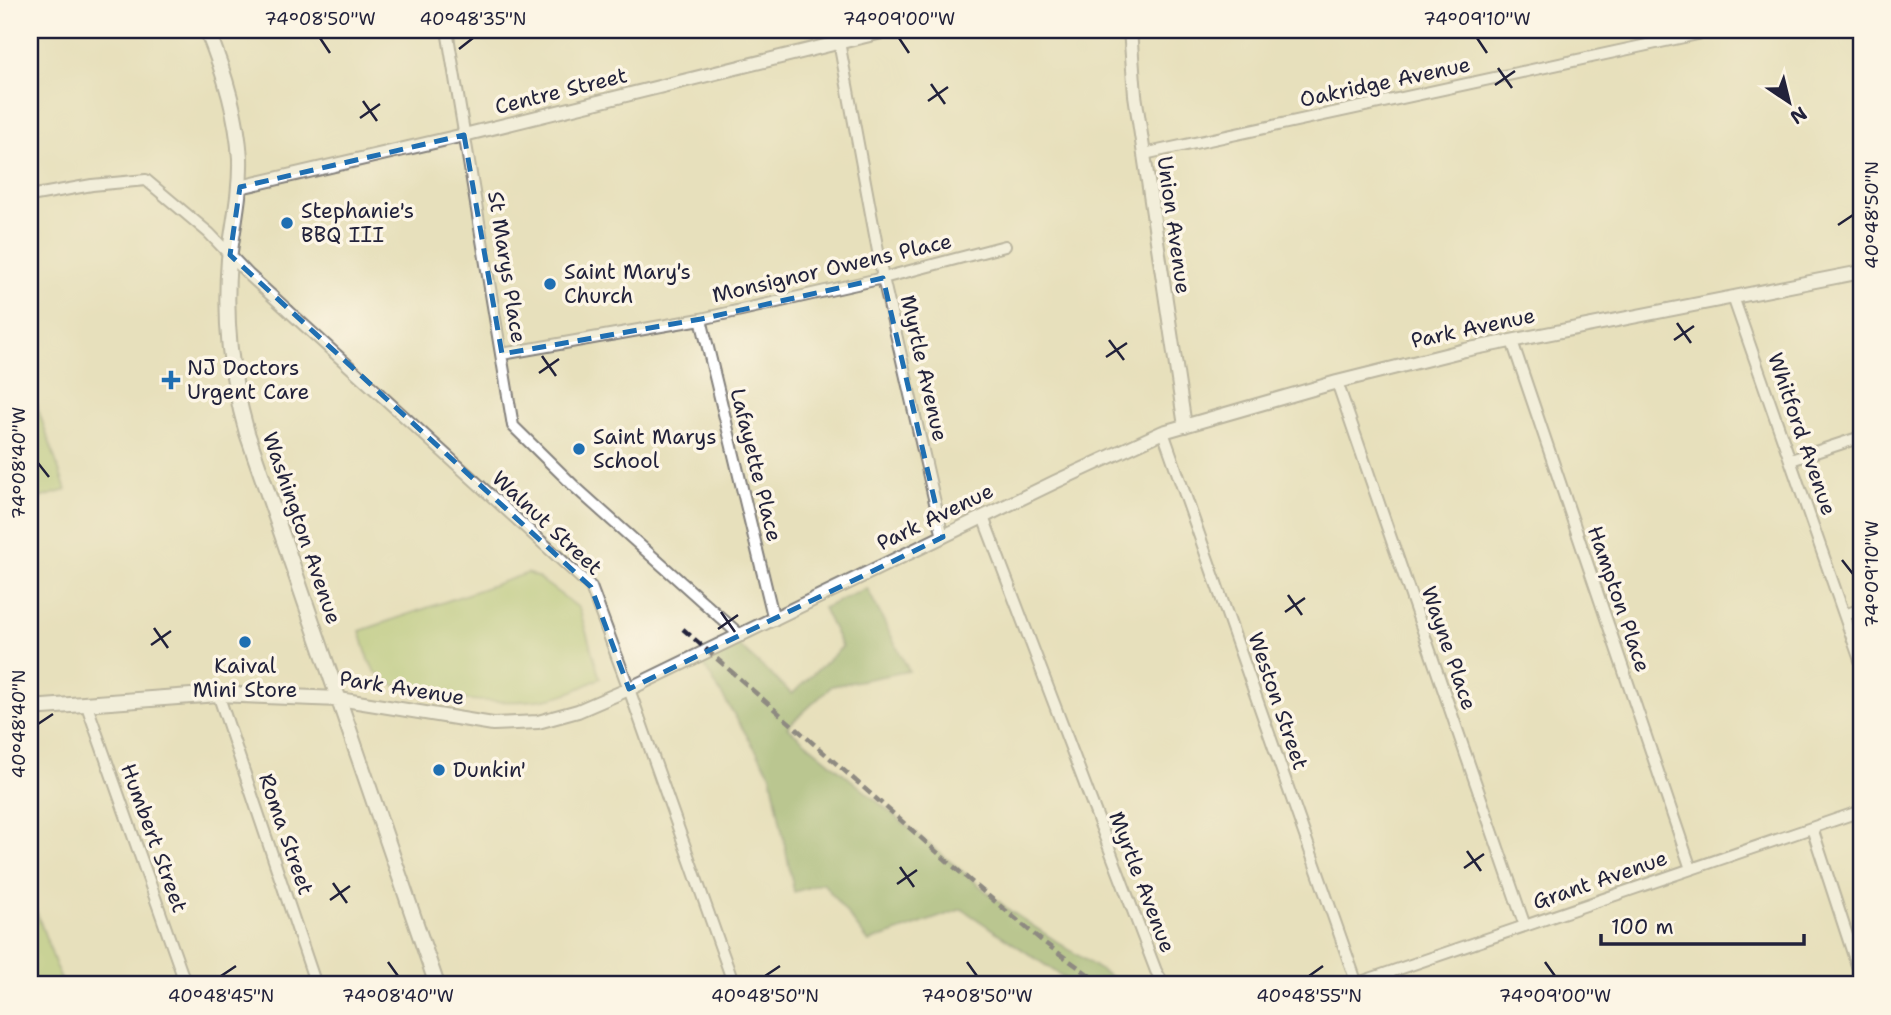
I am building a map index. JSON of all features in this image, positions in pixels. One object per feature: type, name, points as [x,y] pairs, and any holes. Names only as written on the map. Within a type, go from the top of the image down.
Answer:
[{"type":"main road","name":"Washington Avenue","points":[[207,30],[230,96],[237,133],[240,187],[227,289],[230,363],[237,399],[438,985]]},
{"type":"main road","name":"Park Avenue","points":[[30,708],[218,694],[339,699]]},
{"type":"street","name":"St Marys Place","points":[[447,30],[513,426],[575,487],[741,636]]},
{"type":"street","name":"Centre Street","points":[[240,187],[890,30]]},
{"type":"street","name":"Union Avenue","points":[[1129,30],[1135,95],[1185,426]]},
{"type":"street","name":"Oakridge Avenue","points":[[1144,154],[1716,30]]},
{"type":"street","name":"Myrtle Avenue","points":[[839,42],[883,278],[943,537]]},
{"type":"street","name":"Walnut Street","points":[[30,196],[92,185],[146,180],[209,233],[249,275],[591,587],[734,985]]},
{"type":"street","name":"Monsignor Owens Place","points":[[502,354],[701,319],[883,278],[1005,246]]},
{"type":"street","name":"Park Avenue","points":[[339,699],[493,724],[538,722],[578,711],[741,636],[1163,432],[1337,382],[1465,350],[1861,272]]},
{"type":"street","name":"Whitford Avenue","points":[[1733,297],[1861,663]]},
{"type":"street","name":"Lafayette Place","points":[[701,319],[774,620]]},
{"type":"street","name":"Hampton Place","points":[[1512,341],[1691,869]]},
{"type":"street","name":"Wayne Place","points":[[1337,382],[1525,926]]},
{"type":"street","name":"Weston Street","points":[[1163,432],[1354,984]]},
{"type":"street","points":[[1791,460],[1861,437]]},
{"type":"street","name":"Myrtle Avenue","points":[[983,517],[1156,971],[1164,985]]},
{"type":"street","points":[[1845,615],[1861,609]]},
{"type":"street","name":"Roma Street","points":[[218,694],[316,985]]},
{"type":"street","name":"Humbert Street","points":[[86,703],[186,985]]},
{"type":"street","name":"Grant Avenue","points":[[1354,984],[1861,811]]},
{"type":"street","points":[[1812,828],[1861,978]]},
{"type":"highlighted area","points":[[464,135],[502,354],[701,319],[883,278],[943,537],[629,689],[591,587],[230,255],[240,187]]},
{"type":"green space","points":[[30,386],[66,490],[30,501]]},
{"type":"green space","points":[[528,573],[579,608],[600,678],[550,698],[511,702],[485,701],[431,695],[407,689],[388,681],[372,667],[360,631]]},
{"type":"green space","points":[[867,588],[909,671],[832,686],[787,727],[1009,910],[1123,985],[1075,985],[962,909],[869,942],[823,883],[794,892],[771,775],[700,659],[733,640],[792,694],[842,647],[823,608]]},
{"type":"green space","points":[[30,894],[63,985],[30,985]]},
{"type":"railway","points":[[683,629],[954,867],[1042,941],[1103,985]]},
{"type":"place","name":"Stephanie's BBQ III","points":[[287,223]]},
{"type":"place","name":"Saint Mary's Church","points":[[550,284]]},
{"type":"place","name":"NJ Doctors Urgent Care","points":[[171,380]]},
{"type":"place","name":"Saint Marys School","points":[[579,449]]},
{"type":"place","name":"Kaival Mini Store","points":[[245,642]]},
{"type":"place","name":"Dunkin'","points":[[439,770]]}]
